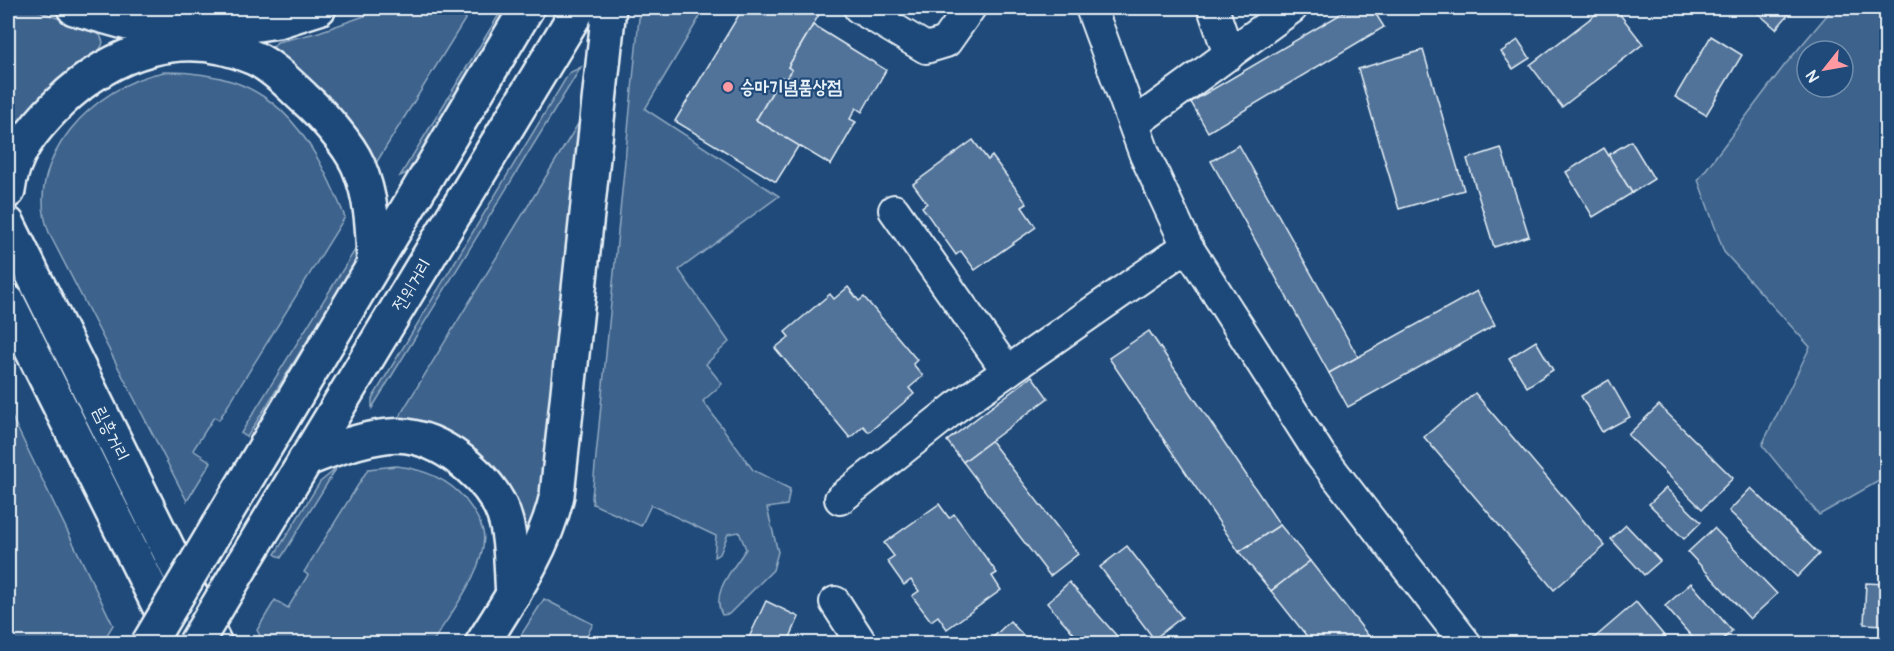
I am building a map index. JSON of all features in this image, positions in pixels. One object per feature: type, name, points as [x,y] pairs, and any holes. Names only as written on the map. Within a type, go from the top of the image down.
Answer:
[{"type":"main road","points":[[74,8],[128,23],[230,28],[278,21],[320,8]]},
{"type":"main road","points":[[148,644],[527,8]]},
{"type":"main road","name":"전위거리","points":[[195,644],[579,8]]},
{"type":"main road","points":[[482,644],[513,595],[549,522],[557,495],[609,8]]},
{"type":"main road","points":[[8,191],[10,171],[22,146],[45,117],[77,85],[123,56],[181,42],[214,44],[256,58],[285,80],[319,112],[357,164],[372,209],[374,264]]},
{"type":"main road","name":"림흥거리","points":[[8,225],[215,644]]},
{"type":"main road","name":"림흥거리","points":[[8,302],[178,644]]},
{"type":"main road","points":[[305,460],[333,449],[367,440],[406,436],[463,459],[489,488],[506,521],[513,595]]},
{"type":"street","points":[[859,8],[926,48],[946,42],[970,8]]},
{"type":"street","points":[[1091,8],[1145,155],[1187,246],[1321,456],[1466,644]]},
{"type":"street","points":[[1213,8],[1233,51]]},
{"type":"street","points":[[1233,51],[1262,8]]},
{"type":"street","points":[[1135,123],[1292,8]]},
{"type":"street","points":[[894,210],[1008,371]]},
{"type":"street","points":[[840,499],[956,406],[1187,246]]},
{"type":"street","points":[[835,602],[862,644]]},
{"type":"shaded area","points":[[8,8],[32,8],[100,35],[103,42],[97,52],[62,79],[30,117],[8,136]]},
{"type":"shaded area","points":[[387,8],[472,8],[373,168],[340,112],[326,95],[271,50],[277,42],[316,33]]},
{"type":"shaded area","points":[[503,8],[509,8],[409,172],[400,176]]},
{"type":"shaded area","points":[[646,8],[705,8],[645,109],[779,196],[679,270],[729,342],[706,364],[722,384],[703,401],[753,470],[790,489],[787,505],[767,508],[778,552],[773,570],[729,614],[722,615],[719,606],[721,589],[746,549],[739,532],[728,534],[720,554],[714,557],[716,536],[651,505],[641,526],[593,504],[592,497],[639,18]]},
{"type":"shaded area","points":[[1833,8],[1886,8],[1886,477],[1819,515],[1762,445],[1810,347],[1724,252],[1698,180],[1795,53],[1795,99],[1855,99],[1855,39],[1807,39]]},
{"type":"shaded area","points":[[581,67],[372,408],[372,399],[569,73]]},
{"type":"shaded area","points":[[164,72],[201,74],[233,82],[259,94],[281,110],[300,131],[316,156],[345,217],[219,420],[214,417],[193,450],[211,462],[187,501],[50,235],[43,207],[45,180],[55,154],[70,130],[90,109],[113,92],[138,79]]},
{"type":"shaded area","points":[[586,111],[548,477],[532,526],[527,528],[521,526],[498,474],[478,453],[452,440],[394,425]]},
{"type":"shaded area","points":[[360,242],[354,266],[247,437],[241,433]]},
{"type":"shaded area","points":[[8,409],[113,625],[102,643],[8,643]]},
{"type":"shaded area","points":[[396,466],[425,472],[450,485],[465,499],[478,518],[483,531],[480,559],[474,574],[432,643],[264,643],[257,630],[275,600],[288,608],[308,575],[304,572],[368,469]]},
{"type":"shaded area","points":[[336,469],[281,558],[275,554],[320,482]]},
{"type":"shaded area","points":[[544,599],[593,624],[583,643],[516,643]]},
{"type":"building","points":[[743,8],[823,8],[788,67],[792,70],[786,80],[781,77],[756,120],[799,145],[776,182],[675,121]]},
{"type":"building","points":[[1351,8],[1372,8],[1384,27],[1208,132],[1191,102]]},
{"type":"building","points":[[1604,8],[1615,8],[1643,44],[1562,107],[1530,65]]},
{"type":"building","points":[[1752,8],[1794,8],[1776,29]]},
{"type":"building","points":[[813,25],[886,70],[862,112],[856,108],[850,119],[856,122],[831,165],[756,120],[781,77],[786,80],[792,70],[788,67]]},
{"type":"building","points":[[1711,36],[1742,55],[1706,115],[1675,97]]},
{"type":"building","points":[[1518,40],[1530,58],[1513,69],[1501,52]]},
{"type":"building","points":[[1423,50],[1464,190],[1399,209],[1358,69]]},
{"type":"building","points":[[973,140],[988,160],[992,156],[1027,204],[1022,207],[1036,227],[975,270],[961,251],[956,255],[922,207],[927,203],[913,184]]},
{"type":"building","points":[[1631,141],[1654,179],[1632,193],[1608,155]]},
{"type":"building","points":[[1239,145],[1358,357],[1329,373],[1211,161]]},
{"type":"building","points":[[1501,148],[1529,236],[1494,247],[1467,159]]},
{"type":"building","points":[[1604,148],[1632,193],[1593,217],[1566,172]]},
{"type":"building","points":[[848,287],[859,301],[864,297],[917,360],[913,364],[923,376],[909,388],[914,394],[869,432],[863,426],[850,438],[775,348],[789,337],[785,332],[830,294],[834,299]]},
{"type":"building","points":[[1477,291],[1495,325],[1348,407],[1329,373]]},
{"type":"building","points":[[1149,331],[1280,525],[1239,552],[1109,358]]},
{"type":"building","points":[[1536,341],[1553,370],[1527,387],[1509,358]]},
{"type":"building","points":[[1032,376],[1048,398],[963,462],[947,441]]},
{"type":"building","points":[[1609,380],[1630,417],[1602,432],[1581,396]]},
{"type":"building","points":[[1475,393],[1605,546],[1554,590],[1424,437]]},
{"type":"building","points":[[1659,405],[1733,478],[1702,509],[1628,435]]},
{"type":"building","points":[[991,441],[1078,554],[1050,576],[963,462]]},
{"type":"building","points":[[1666,488],[1701,522],[1684,539],[1649,504]]},
{"type":"building","points":[[1751,488],[1819,554],[1797,577],[1729,511]]},
{"type":"building","points":[[939,504],[949,518],[954,514],[997,573],[992,576],[1001,590],[947,629],[938,616],[931,621],[912,596],[919,591],[911,580],[904,585],[887,561],[894,556],[884,543]]},
{"type":"building","points":[[1280,525],[1310,561],[1271,591],[1239,552]]},
{"type":"building","points":[[1626,525],[1660,561],[1644,575],[1611,539]]},
{"type":"building","points":[[1714,528],[1777,594],[1750,619],[1688,552]]},
{"type":"building","points":[[1127,546],[1182,617],[1154,639],[1100,567]]},
{"type":"building","points":[[1310,561],[1375,644],[1313,644],[1271,591]]},
{"type":"building","points":[[1069,582],[1124,644],[1083,644],[1047,603]]},
{"type":"building","points":[[1691,583],[1732,631],[1718,644],[1698,644],[1665,606]]},
{"type":"building","points":[[1866,583],[1886,584],[1886,625],[1864,624]]},
{"type":"building","points":[[766,601],[799,617],[787,644],[746,644]]},
{"type":"building","points":[[1636,602],[1671,644],[1597,644],[1593,639]]},
{"type":"building","points":[[1010,621],[1031,644],[987,643]]},
{"type":"place","name":"승마기념품상점","points":[[728,87]]}]
